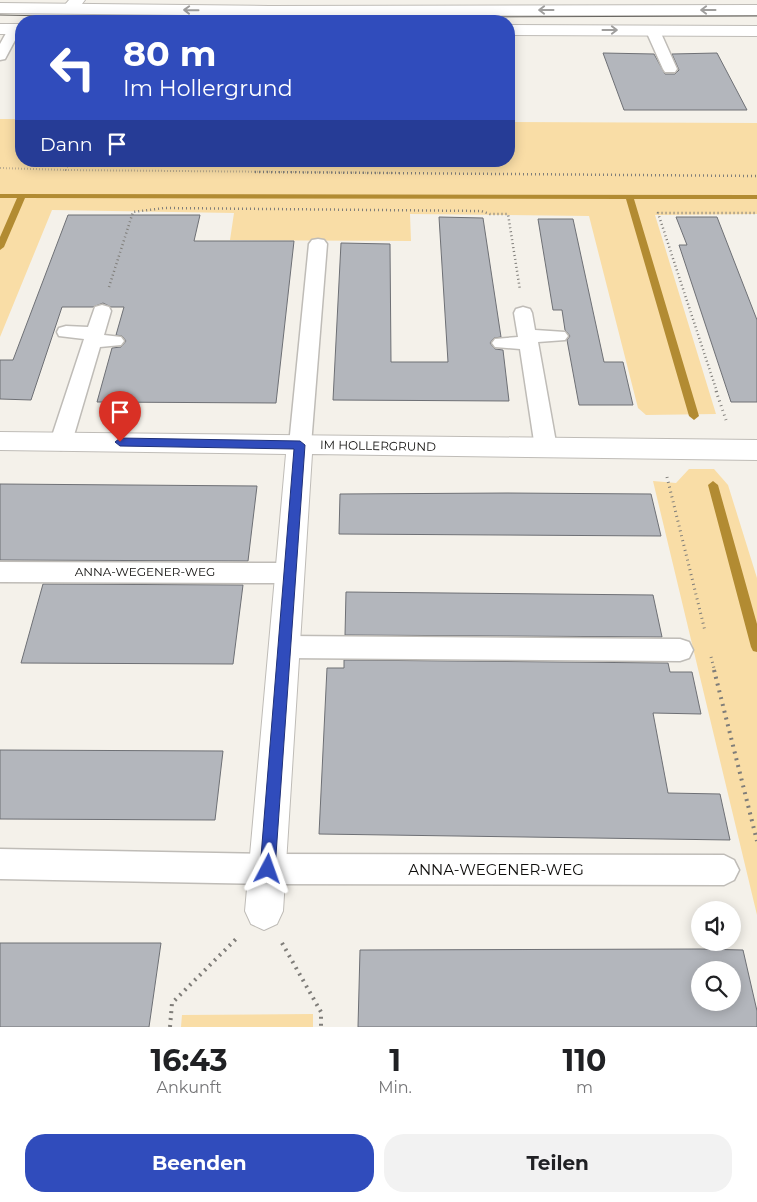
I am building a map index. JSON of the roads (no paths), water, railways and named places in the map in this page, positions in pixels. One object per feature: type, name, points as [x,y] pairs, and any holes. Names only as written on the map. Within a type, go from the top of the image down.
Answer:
[{"type":"main road","points":[[0,8],[74,4],[269,11],[757,10]]},
{"type":"main road","points":[[515,30],[757,31]]},
{"type":"main road","name":"IM HOLLERGRUND","points":[[0,440],[746,450]]},
{"type":"main road","points":[[264,911],[300,445]]},
{"type":"lane","points":[[0,56],[12,29]]},
{"type":"lane","points":[[653,31],[670,69]]},
{"type":"lane","points":[[300,445],[318,244]]},
{"type":"lane","points":[[61,442],[102,311]]},
{"type":"lane","points":[[523,313],[546,448]]},
{"type":"lane","points":[[66,332],[114,341]]},
{"type":"lane","points":[[502,343],[558,336]]},
{"type":"lane","name":"ANNA-WEGENER-WEG","points":[[0,572],[290,573]]},
{"type":"lane","points":[[285,647],[680,650]]},
{"type":"lane","name":"ANNA-WEGENER-WEG","points":[[0,864],[268,869],[724,870]]},
{"type":"waterway","points":[[0,196],[22,196]]},
{"type":"waterway","points":[[0,247],[22,196]]},
{"type":"waterway","points":[[22,196],[757,197]]},
{"type":"waterway","points":[[629,197],[694,416]]},
{"type":"waterway","points":[[713,485],[757,647]]},
{"type":"tram line","points":[[0,15],[15,15]]},
{"type":"tram line","points":[[515,17],[757,16]]}]
